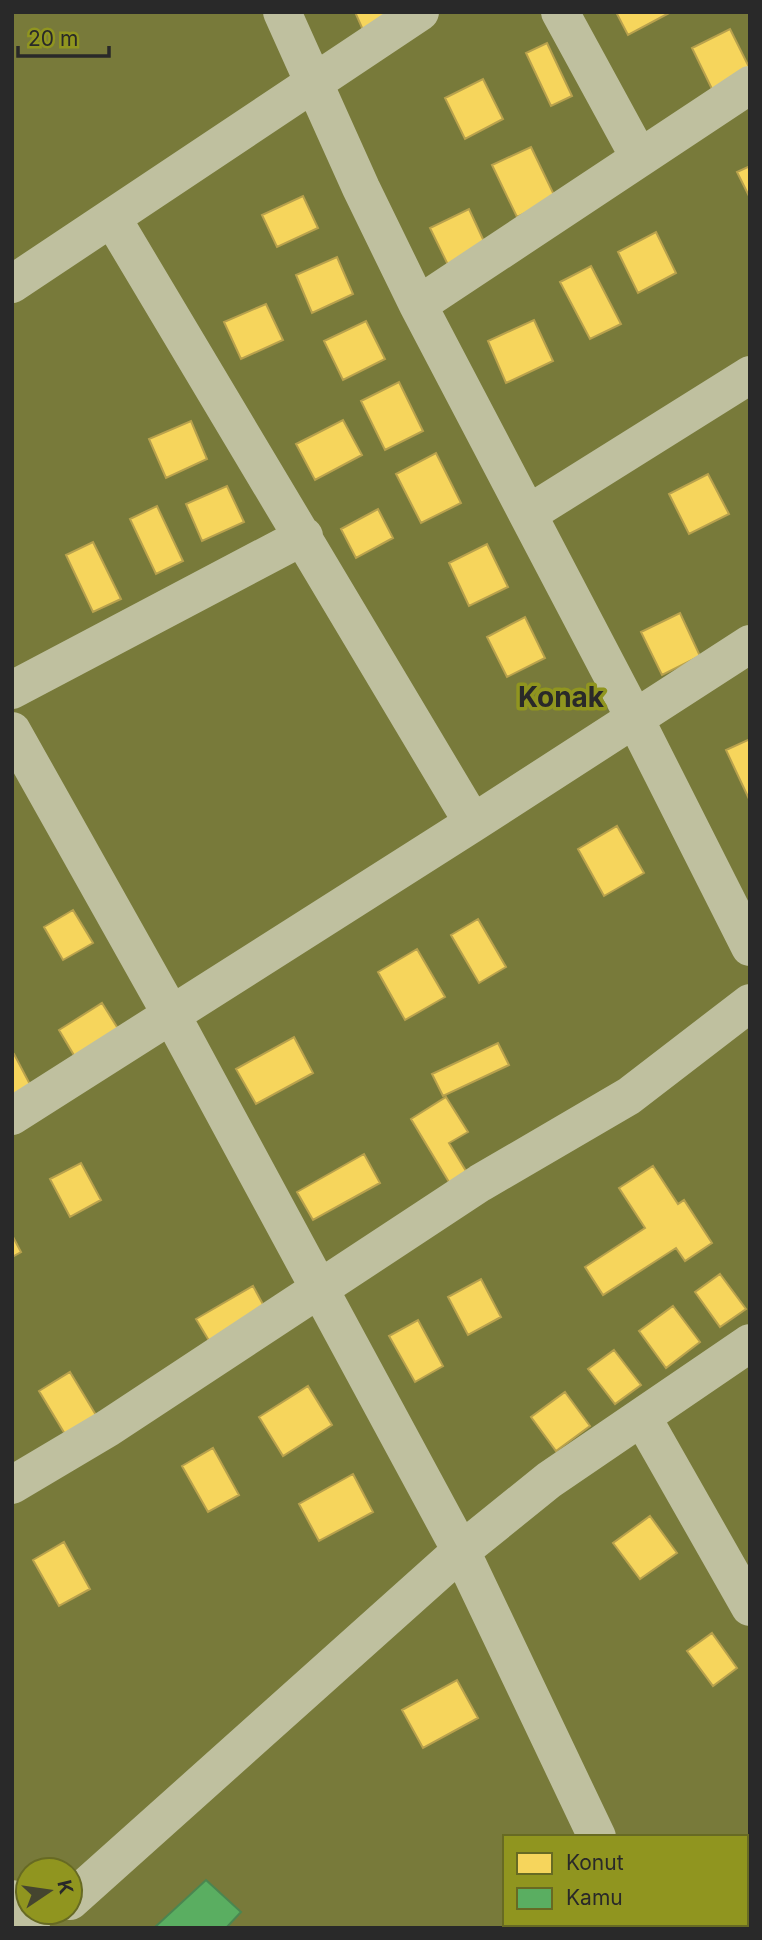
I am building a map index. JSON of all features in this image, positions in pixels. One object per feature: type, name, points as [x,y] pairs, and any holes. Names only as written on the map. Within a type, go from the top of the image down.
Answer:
[{"type":"street","points":[[282,12],[361,188],[418,305],[635,719],[750,947]]},
{"type":"street","points":[[12,284],[420,12]]},
{"type":"street","points":[[560,12],[639,157]]},
{"type":"street","points":[[418,305],[750,85]]},
{"type":"street","points":[[112,218],[473,823]]},
{"type":"street","points":[[528,513],[750,375]]},
{"type":"street","points":[[12,690],[304,536]]},
{"type":"street","points":[[12,1116],[750,644]]},
{"type":"street","points":[[12,732],[172,1016],[461,1551],[596,1835]]},
{"type":"street","points":[[12,1485],[108,1428],[480,1184],[629,1096],[750,1003]]},
{"type":"street","points":[[84,1888],[461,1551],[549,1480],[750,1343]]},
{"type":"street","points":[[642,1417],[750,1607]]},
{"type":"building: Konut","points":[[355,12],[391,12],[363,30]]},
{"type":"building: Konut","points":[[616,12],[671,12],[628,35]]},
{"type":"building: Konut","points":[[730,29],[750,69],[713,91],[692,48]]},
{"type":"building: Konut","points":[[547,43],[572,96],[551,106],[526,53]]},
{"type":"building: Konut","points":[[483,79],[503,119],[465,139],[445,98]]},
{"type":"building: Konut","points":[[531,147],[556,199],[517,217],[492,165]]},
{"type":"building: Konut","points":[[750,166],[750,198],[737,172]]},
{"type":"building: Konut","points":[[303,196],[318,228],[277,247],[262,215]]},
{"type":"building: Konut","points":[[469,209],[488,250],[450,269],[430,228]]},
{"type":"building: Konut","points":[[656,232],[676,273],[638,293],[618,252]]},
{"type":"building: Konut","points":[[337,257],[353,294],[312,313],[296,275]]},
{"type":"building: Konut","points":[[591,266],[621,324],[590,339],[560,282]]},
{"type":"building: Konut","points":[[266,304],[283,340],[241,359],[224,322]]},
{"type":"building: Konut","points":[[534,320],[553,361],[506,383],[488,341]]},
{"type":"building: Konut","points":[[366,321],[385,359],[343,380],[324,341]]},
{"type":"building: Konut","points":[[399,382],[423,431],[385,450],[361,401]]},
{"type":"building: Konut","points":[[343,420],[362,455],[315,480],[296,444]]},
{"type":"building: Konut","points":[[191,421],[207,459],[166,478],[149,439]]},
{"type":"building: Konut","points":[[436,453],[461,503],[421,523],[396,474]]},
{"type":"building: Konut","points":[[708,474],[729,514],[689,534],[669,494]]},
{"type":"building: Konut","points":[[227,486],[244,522],[202,541],[186,504]]},
{"type":"building: Konut","points":[[157,506],[183,561],[156,574],[130,519]]},
{"type":"building: Konut","points":[[378,509],[393,538],[356,558],[341,529]]},
{"type":"building: Konut","points":[[93,542],[121,599],[93,612],[66,555]]},
{"type":"building: Konut","points":[[487,544],[508,587],[469,606],[449,563]]},
{"type":"building: Konut","points":[[680,613],[700,656],[662,675],[641,632]]},
{"type":"building: Konut","points":[[525,617],[545,658],[507,677],[487,637]]},
{"type":"building: Konut","points":[[750,739],[750,801],[726,750]]},
{"type":"building: Konut","points":[[617,826],[644,873],[604,896],[578,849]]},
{"type":"building: Konut","points":[[73,910],[93,943],[63,960],[44,927]]},
{"type":"building: Konut","points":[[478,919],[506,967],[479,983],[451,935]]},
{"type":"building: Konut","points":[[417,949],[445,997],[405,1020],[378,972]]},
{"type":"building: Konut","points":[[102,1003],[122,1035],[78,1062],[59,1030]]},
{"type":"building: Konut","points":[[294,1037],[313,1073],[256,1104],[236,1069]]},
{"type":"building: Konut","points":[[498,1043],[509,1065],[443,1096],[432,1074]]},
{"type":"building: Konut","points":[[14,1054],[34,1092],[12,1104],[12,1055]]},
{"type":"building: Konut","points":[[446,1097],[468,1132],[449,1143],[469,1176],[452,1187],[411,1119]]},
{"type":"building: Konut","points":[[364,1154],[380,1183],[313,1220],[297,1192]]},
{"type":"building: Konut","points":[[81,1163],[101,1200],[70,1217],[50,1179]]},
{"type":"building: Konut","points":[[653,1166],[678,1204],[684,1200],[712,1243],[685,1261],[676,1248],[603,1295],[585,1267],[645,1228],[619,1188]]},
{"type":"building: Konut","points":[[12,1235],[21,1252],[12,1257]]},
{"type":"building: Konut","points":[[720,1274],[746,1309],[720,1327],[695,1292]]},
{"type":"building: Konut","points":[[481,1279],[501,1317],[468,1335],[448,1297]]},
{"type":"building: Konut","points":[[253,1286],[270,1317],[214,1349],[196,1319]]},
{"type":"building: Konut","points":[[673,1306],[700,1342],[666,1368],[639,1331]]},
{"type":"building: Konut","points":[[418,1320],[443,1366],[415,1382],[389,1336]]},
{"type":"building: Konut","points":[[614,1350],[641,1385],[615,1404],[588,1369]]},
{"type":"building: Konut","points":[[70,1372],[102,1425],[71,1444],[39,1391]]},
{"type":"building: Konut","points":[[308,1386],[332,1425],[283,1456],[259,1417]]},
{"type":"building: Konut","points":[[565,1392],[590,1426],[556,1451],[531,1417]]},
{"type":"building: Konut","points":[[213,1448],[239,1495],[208,1512],[182,1466]]},
{"type":"building: Konut","points":[[353,1474],[373,1512],[319,1541],[299,1504]]},
{"type":"building: Konut","points":[[650,1516],[677,1553],[640,1579],[613,1543]]},
{"type":"building: Konut","points":[[64,1542],[90,1589],[59,1606],[33,1560]]},
{"type":"building: Konut","points":[[712,1633],[737,1668],[713,1686],[687,1651]]},
{"type":"building: Konut","points":[[457,1680],[478,1718],[423,1748],[402,1710]]},
{"type":"building: Kamu","points":[[206,1880],[241,1912],[226,1928],[154,1928]]},
{"type":"district","name":"Konak","points":[[561,697]]}]
